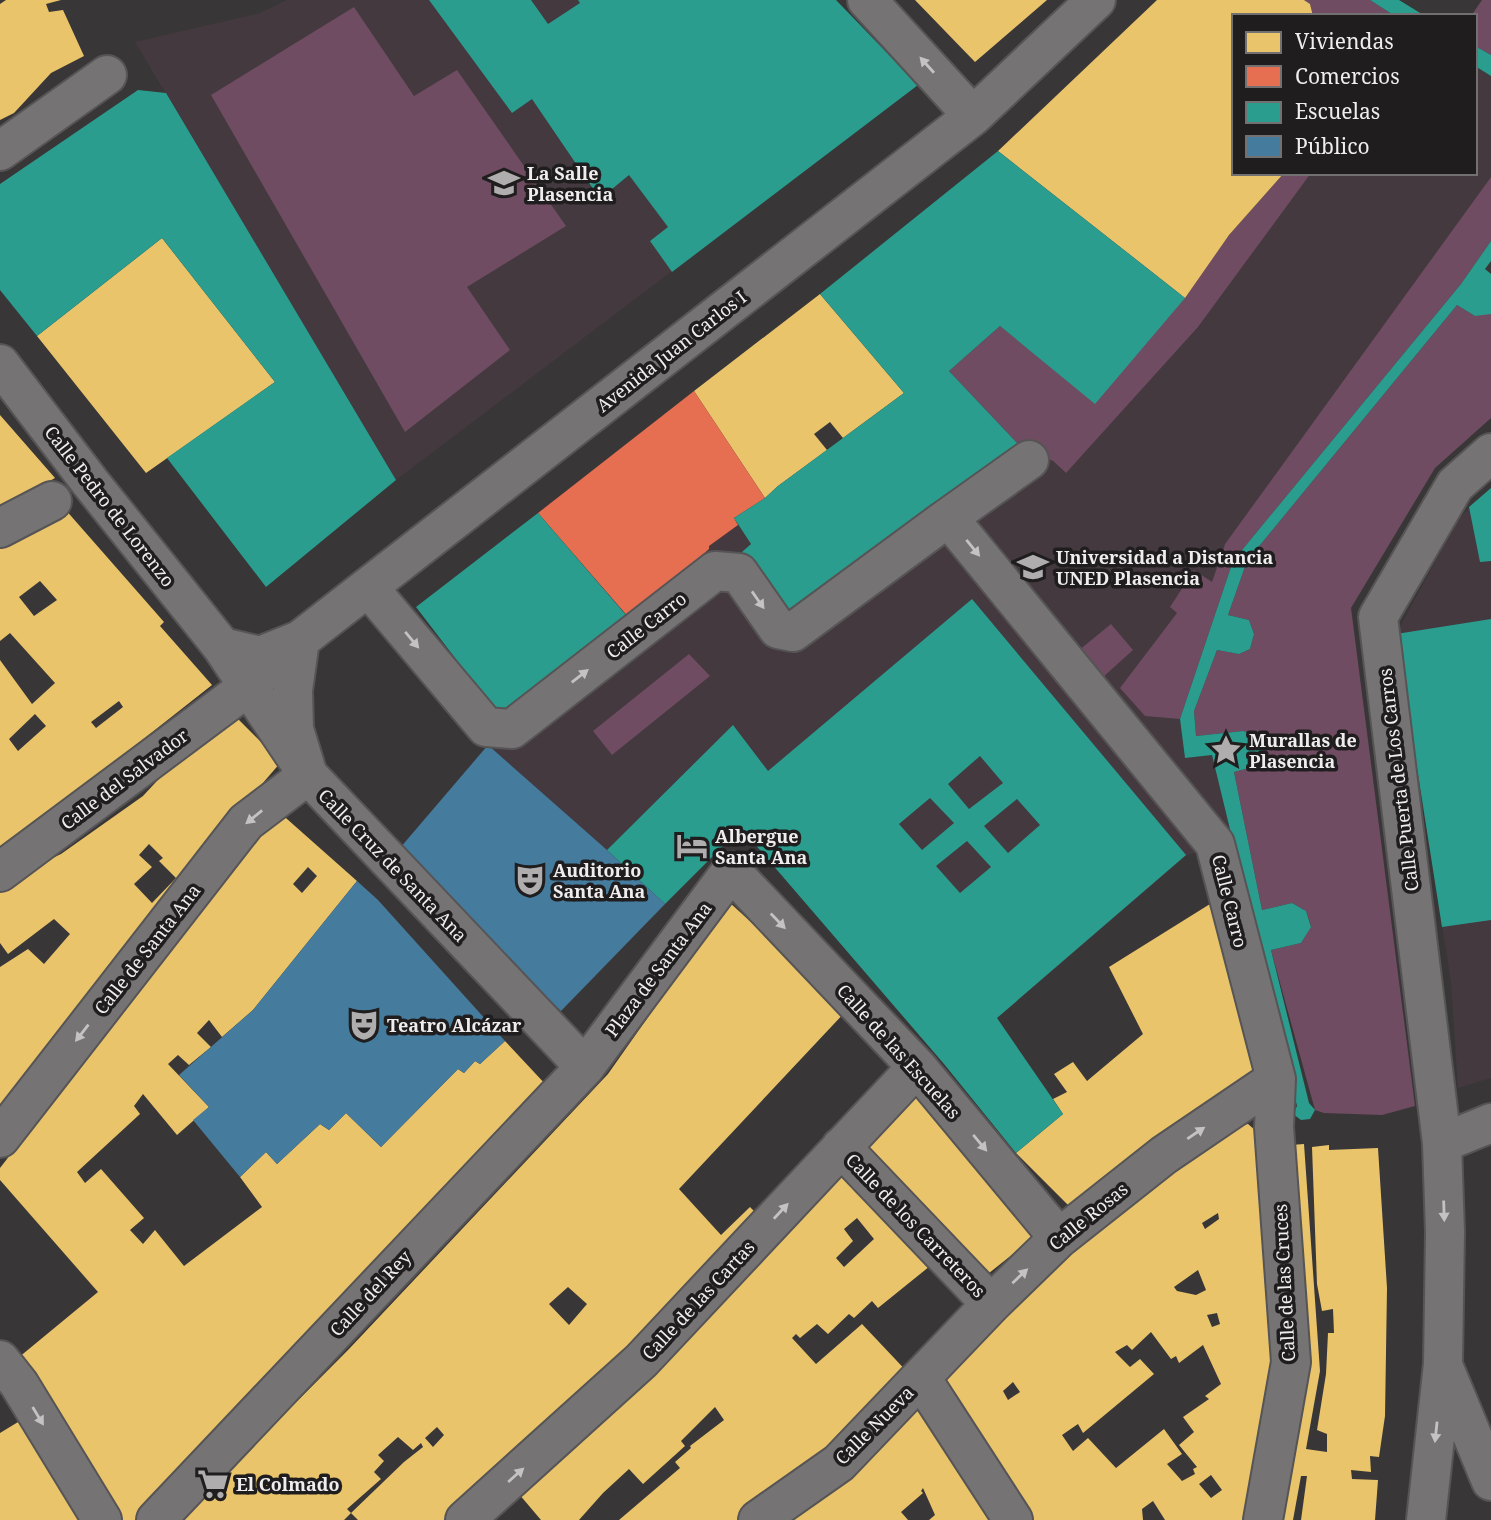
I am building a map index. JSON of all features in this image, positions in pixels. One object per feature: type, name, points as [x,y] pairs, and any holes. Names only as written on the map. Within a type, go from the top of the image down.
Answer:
[{"type":"street","points":[[867,0],[973,116]]},
{"type":"street","name":"Avenida Juan Carlos I","points":[[222,647],[260,656],[300,640],[973,116],[1096,0]]},
{"type":"street","points":[[0,151],[107,75]]},
{"type":"street","name":"Calle Pedro de Lorenzo","points":[[0,364],[222,647]]},
{"type":"street","name":"Calle Puerta de Los Carros","points":[[1443,1364],[1445,1232],[1442,1143],[1378,617],[1455,485],[1491,453]]},
{"type":"street","name":"Calle Carro","points":[[368,587],[486,727],[512,729],[715,571],[739,573],[778,629],[793,632],[1029,460]]},
{"type":"street","points":[[0,528],[52,501]]},
{"type":"street","name":"Calle Carro","points":[[942,522],[956,527],[1215,844],[1276,1079],[1274,1127]]},
{"type":"street","points":[[300,640],[293,690],[294,729],[308,775]]},
{"type":"street","name":"Calle del Salvador","points":[[0,872],[249,686],[300,640]]},
{"type":"street","name":"Calle Cruz de Santa Ana","points":[[222,647],[308,775],[585,1067]]},
{"type":"street","name":"Calle de Santa Ana","points":[[0,1138],[246,822],[308,775]]},
{"type":"street","name":"Plaza de Santa Ana","points":[[585,1067],[731,871]]},
{"type":"street","name":"Calle de las Escuelas","points":[[731,871],[916,1067],[1059,1238]]},
{"type":"street","name":"Calle del Rey","points":[[156,1520],[585,1067]]},
{"type":"street","name":"Calle de las Cartas","points":[[465,1520],[641,1361],[916,1067]]},
{"type":"street","name":"Calle Rosas","points":[[921,1378],[990,1304],[1059,1238],[1164,1155],[1276,1079]]},
{"type":"street","points":[[1442,1143],[1491,1122]]},
{"type":"street","name":"Calle de las Cruces","points":[[1263,1520],[1291,1362],[1274,1127]]},
{"type":"street","name":"Calle de los Carreteros","points":[[841,1147],[990,1304]]},
{"type":"street","points":[[0,1360],[19,1384],[102,1520]]},
{"type":"street","points":[[1443,1364],[1491,1481]]},
{"type":"street","points":[[1426,1520],[1443,1364]]},
{"type":"street","points":[[921,1378],[1013,1520]]},
{"type":"street","name":"Calle Nueva","points":[[758,1520],[839,1463],[921,1378]]},
{"type":"shaded area","name":"La Salle Plasencia","points":[[287,0],[836,0],[918,85],[396,480],[135,42],[260,13]]},
{"type":"shaded area","points":[[1304,0],[1370,0],[1392,14],[1312,14],[1310,4]]},
{"type":"shaded area","points":[[1482,0],[1491,0],[1491,55],[1477,47],[1477,14],[1472,14]]},
{"type":"shaded area","points":[[354,7],[414,96],[457,70],[566,226],[467,287],[510,350],[405,432],[211,95]]},
{"type":"shaded area","name":"Universidad a Distancia UNED Plasencia","points":[[1477,67],[1491,76],[1491,177],[1225,544],[1212,583],[1219,603],[1180,719],[1185,758],[1212,755],[1232,838],[1186,856],[944,1064],[741,828],[665,904],[488,745],[498,714],[626,615],[630,619],[709,549],[709,546],[738,525],[751,544],[742,552],[785,613],[1017,444],[1053,461],[1065,473],[1198,327],[1310,175],[1477,175]]},
{"type":"shaded area","points":[[1282,175],[1310,175],[1198,327],[1066,473],[1053,461],[1018,444],[949,371],[1000,326],[1095,403],[1229,235]]},
{"type":"shaded area","points":[[1491,177],[1491,241],[1461,284],[1233,561],[1180,719],[1145,716],[1120,688],[1177,613],[1170,607],[1194,570],[1212,582],[1225,544]]},
{"type":"shaded area","points":[[1457,305],[1475,316],[1491,309],[1491,418],[1435,468],[1351,608],[1415,1106],[1382,1115],[1324,1113],[1315,1110],[1271,950],[1301,943],[1311,926],[1306,911],[1292,903],[1262,910],[1234,772],[1253,767],[1264,755],[1260,736],[1243,731],[1196,736],[1194,711],[1217,650],[1239,654],[1250,649],[1254,634],[1249,620],[1228,615],[1247,561]]},
{"type":"shaded area","points":[[1491,488],[1491,1078],[1458,1088],[1451,982],[1396,634],[1459,518]]},
{"type":"shaded area","points":[[1111,624],[1133,650],[1102,678],[1078,651]]},
{"type":"shaded area","points":[[689,654],[710,676],[612,755],[593,731]]},
{"type":"building: Viviendas","points":[[6,0],[61,0],[46,4],[49,12],[63,10],[84,56],[51,73],[14,113],[0,120],[0,4]]},
{"type":"building: Viviendas","points":[[915,0],[1047,0],[975,62]]},
{"type":"building: Viviendas","points":[[1157,0],[1304,0],[1310,4],[1312,14],[1232,14],[1232,175],[1282,175],[1229,235],[1185,298],[998,151]]},
{"type":"building: Viviendas","points":[[162,238],[275,382],[146,473],[37,336]]},
{"type":"building: Viviendas","points":[[820,294],[904,393],[843,438],[830,422],[814,434],[827,450],[765,498],[694,391]]},
{"type":"building: Viviendas","points":[[0,415],[55,478],[0,517]]},
{"type":"building: Viviendas","points":[[64,508],[164,622],[160,626],[212,685],[0,852],[0,660],[32,704],[55,683],[10,633],[0,641],[0,541]],"holes":[[[40,581],[57,600],[34,616],[19,597]],[[119,701],[123,707],[96,728],[91,722]],[[35,714],[46,726],[18,751],[9,739]]]},
{"type":"building: Viviendas","points":[[230,711],[281,762],[218,835],[0,1130],[0,967],[28,949],[44,964],[70,934],[54,919],[8,954],[0,943],[0,887],[23,872],[61,854],[143,796],[180,756]],"holes":[[[149,844],[163,858],[159,861],[176,878],[152,903],[134,884],[152,867],[139,855]]]},
{"type":"building: Viviendas","points":[[278,811],[357,881],[253,1010],[222,1037],[209,1020],[197,1033],[211,1047],[189,1065],[178,1055],[168,1064],[209,1107],[177,1135],[143,1094],[134,1106],[140,1114],[77,1172],[85,1183],[101,1169],[144,1218],[130,1230],[143,1244],[155,1230],[184,1266],[262,1207],[240,1177],[266,1152],[277,1164],[320,1124],[329,1130],[346,1113],[381,1147],[458,1069],[464,1073],[475,1061],[480,1064],[505,1041],[548,1087],[140,1520],[111,1520],[18,1358],[98,1292],[0,1180],[0,1168]],"holes":[[[308,867],[317,876],[302,893],[293,884]]]},
{"type":"building: Viviendas","points":[[1218,899],[1262,1065],[1070,1207],[1016,1153],[1063,1114],[1053,1099],[1067,1092],[1054,1074],[1073,1062],[1087,1081],[1143,1034],[1109,967]]},
{"type":"building: Viviendas","points":[[729,902],[847,1010],[679,1189],[721,1235],[750,1207],[764,1221],[453,1520],[358,1520],[351,1513],[344,1520],[179,1520],[349,1349],[608,1074]],"holes":[[[568,1287],[587,1304],[569,1325],[549,1304]],[[437,1427],[444,1435],[433,1447],[425,1438]],[[398,1437],[413,1450],[421,1443],[423,1447],[351,1513],[347,1509],[381,1479],[374,1472],[384,1461],[378,1455]]]},
{"type":"building: Viviendas","points":[[917,1088],[1042,1231],[979,1281],[855,1144]]},
{"type":"building: Viviendas","points":[[1248,1124],[1255,1130],[1277,1332],[1259,1465],[1251,1469],[1250,1520],[1165,1520],[1153,1501],[1142,1509],[1143,1520],[1028,1520],[934,1373],[991,1314],[1225,1129]],"holes":[[[1218,1213],[1219,1219],[1205,1229],[1202,1223]],[[1198,1270],[1206,1290],[1196,1295],[1177,1291],[1174,1287]],[[1217,1313],[1220,1324],[1212,1327],[1207,1315]],[[1151,1332],[1171,1359],[1176,1356],[1179,1363],[1203,1345],[1221,1384],[1205,1396],[1209,1399],[1183,1417],[1194,1432],[1179,1445],[1197,1467],[1193,1469],[1195,1474],[1182,1481],[1167,1464],[1182,1454],[1164,1429],[1116,1468],[1088,1438],[1073,1451],[1062,1435],[1078,1424],[1083,1433],[1154,1374],[1140,1359],[1130,1367],[1115,1352],[1127,1345],[1132,1350]],[[1013,1382],[1020,1392],[1008,1400],[1003,1391]],[[1211,1475],[1222,1490],[1211,1498],[1199,1484]]]},
{"type":"building: Viviendas","points":[[1304,1144],[1320,1371],[1306,1449],[1327,1452],[1327,1434],[1317,1430],[1326,1374],[1328,1333],[1334,1333],[1333,1309],[1322,1311],[1317,1284],[1312,1147],[1329,1145],[1329,1150],[1378,1148],[1387,1288],[1385,1416],[1379,1457],[1370,1456],[1371,1472],[1351,1470],[1352,1479],[1378,1480],[1375,1520],[1301,1520],[1307,1476],[1301,1476],[1293,1520],[1278,1520],[1291,1145]]},
{"type":"building: Viviendas","points":[[847,1161],[935,1262],[878,1308],[872,1301],[854,1318],[849,1314],[828,1334],[817,1324],[800,1338],[796,1334],[792,1338],[816,1364],[862,1324],[913,1378],[747,1520],[619,1520],[680,1468],[675,1462],[690,1446],[724,1420],[715,1407],[681,1441],[685,1446],[643,1484],[629,1469],[579,1520],[541,1520],[513,1487]],"holes":[[[857,1218],[874,1239],[844,1267],[836,1258],[853,1241],[844,1229]]]},
{"type":"building: Viviendas","points":[[923,1391],[1000,1520],[929,1520],[935,1515],[923,1488],[923,1493],[901,1512],[908,1520],[772,1520]]},
{"type":"building: Viviendas","points":[[23,1419],[96,1520],[0,1520],[0,1433]]},
{"type":"building: Comercios","points":[[694,391],[765,498],[734,518],[738,525],[709,546],[709,549],[630,619],[538,513]]},
{"type":"building: Escuelas","points":[[429,0],[531,0],[548,24],[580,3],[578,0],[836,0],[918,85],[672,272],[650,241],[668,227],[629,175],[600,199],[532,99],[512,113]]},
{"type":"building: Escuelas","points":[[1370,0],[1399,0],[1422,14],[1392,14]]},
{"type":"building: Escuelas","points":[[1477,47],[1491,55],[1491,76],[1477,67]]},
{"type":"building: Escuelas","points":[[138,90],[166,93],[396,480],[266,587],[167,458],[275,382],[162,238],[37,336],[0,290],[0,184]]},
{"type":"building: Escuelas","points":[[998,151],[1185,298],[1095,404],[1000,326],[949,371],[1018,444],[785,613],[742,552],[751,544],[734,518],[765,498],[904,393],[820,294]]},
{"type":"building: Escuelas","points":[[1491,241],[1491,261],[1485,269],[1491,274],[1491,314],[1475,316],[1457,305],[1247,561],[1228,615],[1249,620],[1254,634],[1250,649],[1239,654],[1217,650],[1194,711],[1196,736],[1243,731],[1260,736],[1264,755],[1253,767],[1234,772],[1262,910],[1292,903],[1306,911],[1311,927],[1301,943],[1271,950],[1309,1103],[1315,1110],[1310,1119],[1301,1120],[1293,1114],[1297,1106],[1212,755],[1185,758],[1180,719],[1233,561],[1461,284]]},
{"type":"building: Escuelas","points":[[1491,488],[1491,561],[1480,562],[1469,507]]},
{"type":"building: Escuelas","points":[[538,513],[626,615],[498,714],[416,607]]},
{"type":"building: Escuelas","points":[[972,599],[1186,855],[997,1018],[1063,1114],[1016,1153],[944,1064],[741,828],[665,904],[607,850],[733,725],[768,771]],"holes":[[[980,756],[1003,783],[969,809],[948,784]],[[930,798],[954,823],[922,850],[899,824]],[[1017,799],[1040,825],[1008,853],[984,826]],[[967,841],[991,867],[960,893],[936,866]]]},
{"type":"building: Escuelas","points":[[1491,619],[1491,920],[1442,927],[1396,634]]},
{"type":"building: Público","name":"Auditorio Santa Ana","points":[[488,745],[665,904],[561,1011],[394,855]]},
{"type":"building: Público","name":"Teatro Alcázar","points":[[357,881],[378,900],[505,1041],[480,1064],[475,1061],[464,1073],[458,1069],[381,1147],[346,1113],[329,1130],[320,1124],[277,1164],[266,1152],[240,1177],[193,1120],[209,1107],[179,1075],[253,1010]]},
{"type":"place","name":"La Salle Plasencia","points":[[504,183]]},
{"type":"place","name":"Universidad a Distancia UNED Plasencia","points":[[1033,567]]},
{"type":"place","name":"Murallas de Plasencia","points":[[1226,750]]},
{"type":"place","name":"Albergue Santa Ana","points":[[692,846]]},
{"type":"place","name":"Auditorio Santa Ana","points":[[530,880]]},
{"type":"place","name":"Teatro Alcázar","points":[[364,1025]]},
{"type":"place","name":"El Colmado","points":[[213,1484]]}]
